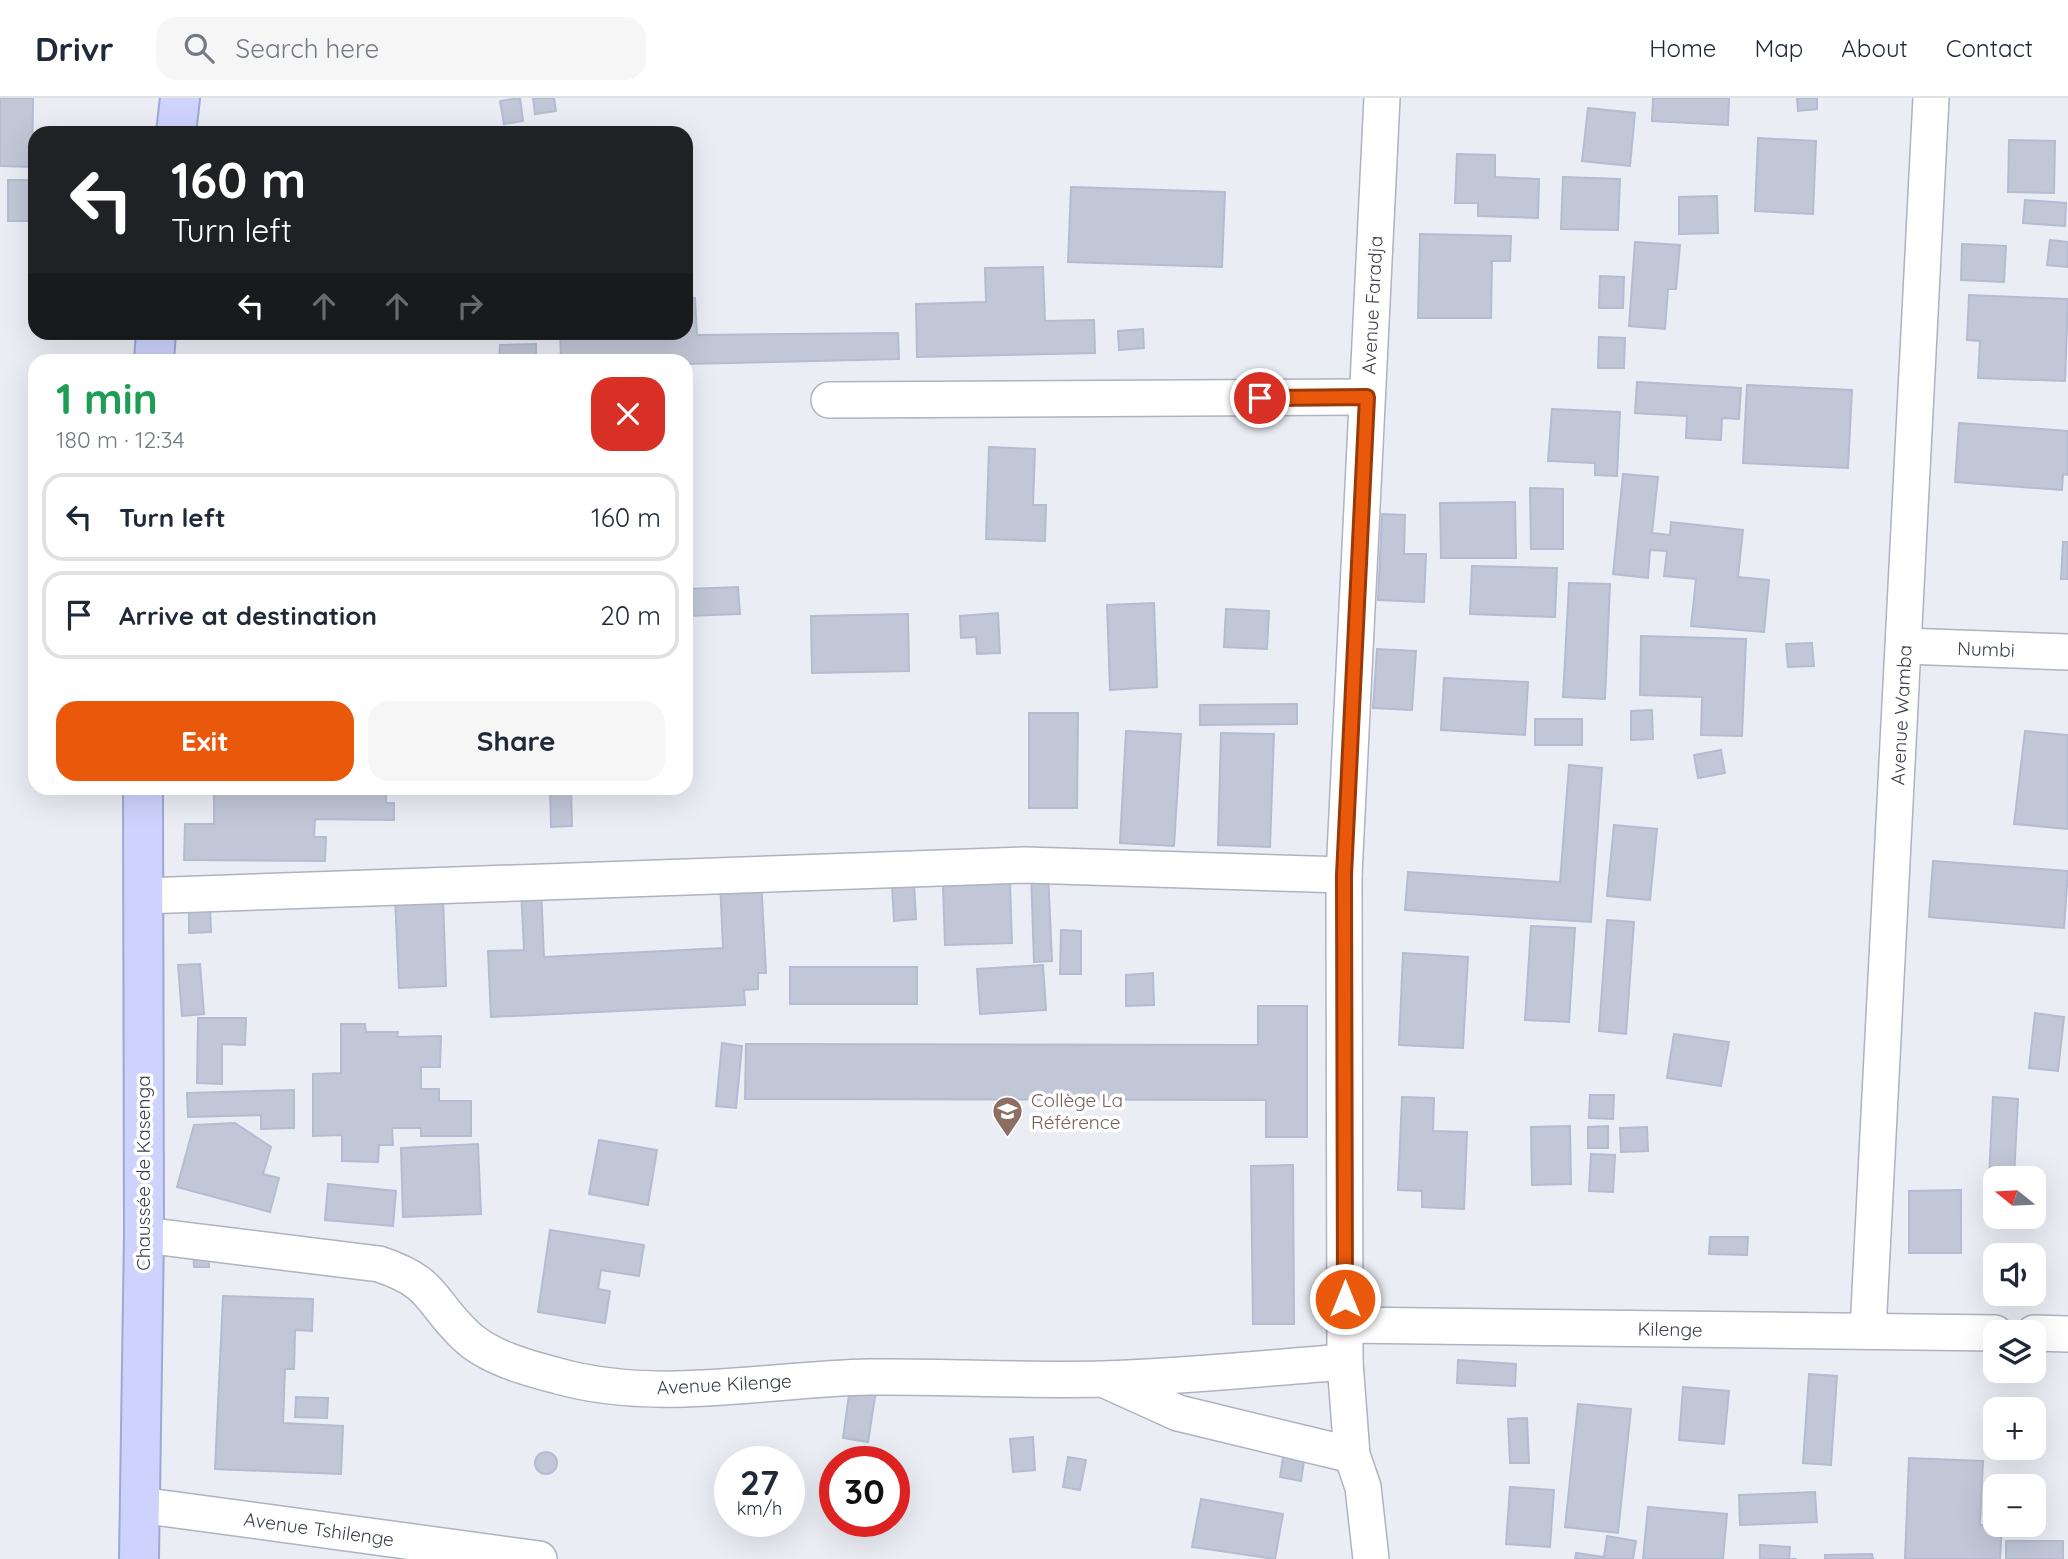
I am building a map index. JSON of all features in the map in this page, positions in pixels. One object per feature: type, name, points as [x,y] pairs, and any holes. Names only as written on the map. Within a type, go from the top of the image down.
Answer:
[{"type":"main road","points":[[177,126],[180,98]]},
{"type":"main road","name":"Chaussée de Kasenga","points":[[139,1559],[144,1235],[143,795]]},
{"type":"street","name":"Avenue Faradja","points":[[1371,1559],[1365,1498],[1352,1455],[1345,1362],[1344,875],[1382,98]]},
{"type":"street","name":"Avenue Wamba","points":[[1868,1331],[1931,98]]},
{"type":"street","points":[[829,400],[1367,397]]},
{"type":"street","name":"Numbi","points":[[1905,646],[2068,652]]},
{"type":"street","points":[[143,896],[1026,865],[1344,875]]},
{"type":"street","name":"Avenue Kilenge","points":[[144,1235],[358,1260],[397,1270],[412,1276],[435,1296],[453,1321],[479,1346],[535,1369],[587,1384],[694,1388],[869,1377],[1102,1379],[1345,1362]]},
{"type":"street","name":"Kilenge","points":[[1345,1325],[1983,1333]]},
{"type":"street","points":[[2046,1333],[2068,1334]]},
{"type":"street","points":[[1102,1379],[1178,1413],[1352,1455]]},
{"type":"street","name":"Avenue Tshilenge","points":[[141,1505],[539,1559]]},
{"type":"building","points":[[0,98],[33,98],[33,126],[28,126],[28,167],[0,166]]},
{"type":"building","points":[[520,98],[523,121],[504,124],[500,101]]},
{"type":"building","points":[[533,98],[554,98],[556,111],[535,114]]},
{"type":"building","points":[[1653,98],[1729,98],[1728,125],[1652,121]]},
{"type":"building","points":[[1797,98],[1817,98],[1817,109],[1798,111]]},
{"type":"building","points":[[1588,108],[1635,113],[1630,166],[1582,161]]},
{"type":"building","points":[[1758,138],[1816,141],[1813,214],[1755,211]]},
{"type":"building","points":[[2009,140],[2055,141],[2054,193],[2008,192]]},
{"type":"building","points":[[1457,154],[1495,155],[1495,177],[1539,179],[1538,218],[1478,216],[1478,203],[1455,203]]},
{"type":"building","points":[[1563,177],[1620,179],[1618,230],[1561,229]]},
{"type":"building","points":[[8,180],[28,180],[28,221],[8,221]]},
{"type":"building","points":[[1071,187],[1225,192],[1222,267],[1068,262]]},
{"type":"building","points":[[1717,196],[1718,233],[1679,234],[1679,197]]},
{"type":"building","points":[[2025,200],[2066,203],[2065,226],[2023,223]]},
{"type":"building","points":[[1420,234],[1511,236],[1510,261],[1492,261],[1491,318],[1418,318]]},
{"type":"building","points":[[2050,240],[2068,242],[2068,267],[2047,265]]},
{"type":"building","points":[[1635,242],[1680,245],[1676,289],[1668,289],[1665,329],[1629,326]]},
{"type":"building","points":[[1962,244],[2006,246],[2004,282],[1961,280]]},
{"type":"building","points":[[1043,267],[1045,321],[1094,320],[1095,353],[917,357],[916,304],[986,302],[985,268]]},
{"type":"building","points":[[1600,276],[1624,277],[1623,308],[1599,308]]},
{"type":"building","points":[[1969,295],[2068,299],[2065,381],[1978,378],[1980,341],[1967,340]]},
{"type":"building","points":[[695,298],[697,335],[898,333],[899,359],[693,364],[693,354],[561,354],[560,340],[693,340]]},
{"type":"building","points":[[1143,329],[1144,348],[1119,350],[1118,331]]},
{"type":"building","points":[[1599,337],[1625,338],[1624,368],[1598,368]]},
{"type":"building","points":[[536,344],[536,354],[499,354],[500,345]]},
{"type":"building","points":[[1637,382],[1741,388],[1739,419],[1722,418],[1721,440],[1686,438],[1687,416],[1635,413]]},
{"type":"building","points":[[1747,385],[1852,390],[1848,468],[1743,463]]},
{"type":"building","points":[[1552,409],[1620,412],[1617,476],[1595,475],[1595,463],[1548,461]]},
{"type":"building","points":[[1959,423],[2068,431],[2068,475],[2063,474],[2062,490],[1955,482]]},
{"type":"building","points":[[989,447],[1035,449],[1033,505],[1046,505],[1045,541],[986,539]]},
{"type":"building","points":[[1623,474],[1658,477],[1652,533],[1670,535],[1671,522],[1743,530],[1738,577],[1769,580],[1764,632],[1691,626],[1696,579],[1664,576],[1667,551],[1650,550],[1648,578],[1613,574]]},
{"type":"building","points":[[1530,488],[1563,489],[1563,549],[1531,549]]},
{"type":"building","points":[[1515,502],[1516,558],[1441,558],[1440,503]]},
{"type":"building","points":[[1382,514],[1405,515],[1404,554],[1426,554],[1424,602],[1378,600]]},
{"type":"building","points":[[2063,542],[2068,542],[2068,579],[2061,579]]},
{"type":"building","points":[[1472,566],[1557,568],[1555,617],[1470,614]]},
{"type":"building","points":[[1569,583],[1610,584],[1605,699],[1563,697]]},
{"type":"building","points":[[738,587],[740,614],[693,616],[693,589]]},
{"type":"building","points":[[1154,603],[1157,687],[1110,690],[1107,605]]},
{"type":"building","points":[[1226,609],[1269,611],[1267,649],[1224,647]]},
{"type":"building","points":[[998,613],[1000,653],[977,654],[976,637],[961,638],[960,616]]},
{"type":"building","points":[[908,614],[909,671],[812,673],[811,616]]},
{"type":"building","points":[[1641,636],[1746,639],[1742,736],[1701,735],[1702,697],[1640,695]]},
{"type":"building","points":[[1812,643],[1814,666],[1788,667],[1786,644]]},
{"type":"building","points":[[1377,649],[1416,651],[1412,710],[1373,708]]},
{"type":"building","points":[[1444,678],[1528,682],[1525,735],[1441,730]]},
{"type":"building","points":[[1297,704],[1297,724],[1200,725],[1200,705]]},
{"type":"building","points":[[1652,710],[1653,739],[1631,740],[1631,711]]},
{"type":"building","points":[[1029,713],[1078,713],[1077,808],[1029,808]]},
{"type":"building","points":[[1535,719],[1582,719],[1582,745],[1535,745]]},
{"type":"building","points":[[1126,731],[1181,734],[1174,846],[1120,843]]},
{"type":"building","points":[[2025,731],[2068,735],[2068,829],[2014,824]]},
{"type":"building","points":[[1221,733],[1274,734],[1270,847],[1218,845]]},
{"type":"building","points":[[1721,750],[1725,773],[1698,778],[1694,755]]},
{"type":"building","points":[[1569,765],[1602,768],[1591,922],[1405,910],[1408,872],[1560,882]]},
{"type":"building","points":[[214,795],[386,795],[386,803],[394,803],[394,820],[315,819],[314,837],[326,837],[325,861],[184,860],[185,824],[214,824]]},
{"type":"building","points":[[550,795],[571,795],[572,826],[551,827]]},
{"type":"building","points":[[1614,825],[1657,829],[1650,900],[1607,896]]},
{"type":"building","points":[[1933,861],[2068,871],[2064,928],[1929,917]]},
{"type":"building","points":[[1031,872],[1048,872],[1052,961],[1034,962]]},
{"type":"building","points":[[761,877],[766,973],[758,973],[758,989],[744,990],[745,1005],[491,1017],[488,951],[524,950],[521,888],[541,887],[544,957],[723,948],[720,879]]},
{"type":"building","points":[[914,883],[916,919],[894,921],[892,885]]},
{"type":"building","points":[[1010,883],[1012,943],[945,945],[943,885]]},
{"type":"building","points":[[443,896],[446,986],[399,988],[395,897]]},
{"type":"building","points":[[210,906],[211,932],[189,933],[189,907]]},
{"type":"building","points":[[1607,920],[1634,922],[1626,1034],[1599,1031]]},
{"type":"building","points":[[1531,926],[1575,928],[1569,1022],[1525,1020]]},
{"type":"building","points":[[1061,930],[1081,931],[1081,974],[1060,974]]},
{"type":"building","points":[[1403,953],[1468,957],[1463,1048],[1399,1045]]},
{"type":"building","points":[[200,964],[204,1014],[182,1016],[178,965]]},
{"type":"building","points":[[1043,965],[1046,1010],[980,1014],[977,969]]},
{"type":"building","points":[[790,967],[917,967],[917,1004],[790,1004]]},
{"type":"building","points":[[1153,973],[1154,1005],[1126,1006],[1126,975]]},
{"type":"building","points":[[1258,1006],[1307,1006],[1307,1137],[1266,1137],[1266,1100],[745,1099],[746,1044],[1258,1045]]},
{"type":"building","points":[[2035,1013],[2064,1017],[2058,1071],[2029,1068]]},
{"type":"building","points":[[198,1018],[246,1018],[245,1045],[222,1044],[222,1084],[197,1083]]},
{"type":"building","points":[[341,1024],[365,1024],[366,1032],[398,1032],[397,1037],[441,1036],[440,1067],[421,1067],[421,1089],[439,1089],[439,1101],[471,1101],[471,1136],[421,1136],[421,1128],[392,1128],[393,1145],[379,1145],[378,1162],[342,1161],[342,1135],[313,1136],[313,1074],[341,1073]]},
{"type":"building","points":[[1674,1034],[1729,1042],[1721,1086],[1667,1078]]},
{"type":"building","points":[[722,1043],[742,1046],[736,1108],[716,1106]]},
{"type":"building","points":[[294,1090],[294,1128],[261,1129],[261,1115],[188,1117],[187,1093]]},
{"type":"building","points":[[1590,1095],[1614,1095],[1613,1119],[1589,1118]]},
{"type":"building","points":[[1402,1097],[1434,1098],[1433,1131],[1467,1132],[1464,1209],[1422,1207],[1422,1191],[1398,1190]]},
{"type":"building","points":[[1993,1097],[2018,1099],[2015,1166],[1990,1166]]},
{"type":"building","points":[[235,1123],[271,1147],[263,1174],[279,1178],[270,1212],[177,1187],[194,1125]]},
{"type":"building","points":[[1570,1126],[1571,1184],[1532,1185],[1531,1127]]},
{"type":"building","points":[[1608,1126],[1608,1148],[1588,1148],[1588,1127]]},
{"type":"building","points":[[1647,1127],[1648,1151],[1621,1152],[1620,1128]]},
{"type":"building","points":[[599,1140],[657,1150],[648,1205],[589,1194]]},
{"type":"building","points":[[478,1144],[481,1214],[403,1217],[401,1148]]},
{"type":"building","points":[[1591,1154],[1615,1155],[1613,1192],[1589,1191]]},
{"type":"building","points":[[1293,1165],[1294,1324],[1253,1324],[1251,1166]]},
{"type":"building","points":[[328,1184],[396,1191],[393,1226],[325,1220]]},
{"type":"building","points":[[1961,1190],[1961,1253],[1909,1253],[1909,1191]]},
{"type":"building","points":[[550,1230],[644,1245],[639,1276],[601,1270],[598,1289],[610,1291],[605,1323],[538,1312]]},
{"type":"building","points":[[1710,1237],[1748,1237],[1747,1255],[1709,1254]]},
{"type":"building","points":[[193,1247],[208,1247],[209,1267],[194,1267]]},
{"type":"building","points":[[223,1296],[313,1299],[312,1331],[295,1330],[294,1369],[285,1369],[283,1423],[343,1426],[341,1474],[215,1469]]},
{"type":"building","points":[[1458,1360],[1516,1364],[1515,1386],[1457,1383]]},
{"type":"building","points":[[1809,1374],[1837,1376],[1831,1465],[1803,1463]]},
{"type":"building","points":[[851,1380],[877,1384],[868,1442],[843,1438]]},
{"type":"building","points":[[1683,1387],[1729,1391],[1724,1444],[1679,1440]]},
{"type":"building","points":[[296,1397],[328,1398],[327,1418],[295,1417]]},
{"type":"building","points":[[1578,1404],[1631,1409],[1618,1533],[1565,1527]]},
{"type":"building","points":[[1527,1418],[1529,1463],[1510,1463],[1508,1419]]},
{"type":"building","points":[[1033,1437],[1035,1470],[1013,1472],[1010,1439]]},
{"type":"building","points":[[1284,1451],[1305,1454],[1301,1481],[1280,1477]]},
{"type":"building","points":[[542,1452],[550,1452],[557,1459],[557,1467],[550,1474],[542,1474],[535,1467],[535,1459]]},
{"type":"building","points":[[1068,1457],[1086,1460],[1080,1490],[1063,1487]]},
{"type":"building","points":[[1909,1458],[1983,1461],[1980,1525],[1983,1525],[1983,1537],[2001,1537],[2000,1559],[1905,1559]]},
{"type":"building","points":[[1510,1487],[1554,1490],[1550,1547],[1506,1544]]},
{"type":"building","points":[[1815,1492],[1817,1522],[1740,1525],[1739,1495]]},
{"type":"building","points":[[1201,1499],[1283,1514],[1275,1559],[1192,1547]]},
{"type":"building","points":[[1648,1507],[1727,1514],[1723,1559],[1643,1559]]},
{"type":"building","points":[[1607,1536],[1636,1541],[1633,1559],[1575,1559],[1576,1553],[1604,1557]]},
{"type":"building","points":[[2006,1541],[2063,1541],[2063,1559],[2006,1559]]},
{"type":"building","points":[[1760,1545],[1790,1547],[1789,1559],[1760,1559]]},
{"type":"building","points":[[1872,1554],[1873,1559],[1825,1559],[1825,1555]]},
{"type":"place","name":"Collège La Référence","points":[[1008,1138]]},
{"type":"route","points":[[1260,398],[1367,397],[1344,875],[1345,1299]]}]
